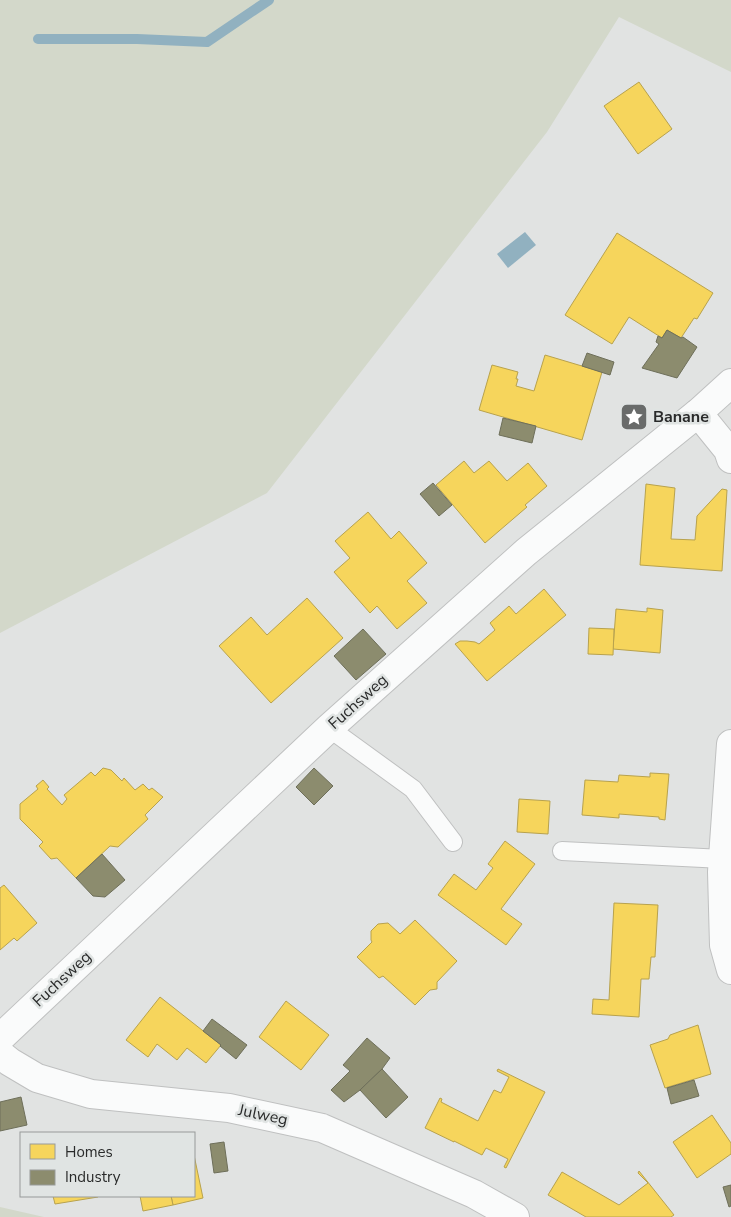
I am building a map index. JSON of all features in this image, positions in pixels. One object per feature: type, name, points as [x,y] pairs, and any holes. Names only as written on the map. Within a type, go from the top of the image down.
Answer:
[{"type":"street","name":"Fuchsweg","points":[[0,1038],[329,728],[526,552],[698,413],[731,383]]},
{"type":"street","points":[[698,413],[728,450],[731,459]]},
{"type":"street","points":[[731,744],[722,872],[724,945],[731,970]]},
{"type":"street","name":"Julweg","points":[[0,1054],[37,1078],[91,1094],[229,1108],[322,1128],[474,1194],[515,1217]]},
{"type":"lane","points":[[329,728],[413,789],[452,842]]},
{"type":"lane","points":[[562,852],[723,859]]},
{"type":"shaded area","points":[[0,0],[731,0],[731,72],[619,17],[547,132],[267,493],[0,633]]},
{"type":"shaded area","points":[[0,1207],[44,1217],[0,1217]]},
{"type":"water","points":[[525,232],[536,245],[508,268],[497,254]]},
{"type":"building: Homes","points":[[639,82],[672,129],[638,154],[604,106]]},
{"type":"building: Homes","points":[[617,233],[713,293],[697,319],[694,318],[681,338],[667,330],[662,338],[629,317],[612,344],[565,315]]},
{"type":"building: Homes","points":[[545,355],[602,372],[582,440],[479,410],[492,365],[518,372],[516,386],[534,391]]},
{"type":"building: Homes","points":[[464,461],[474,473],[489,461],[507,481],[528,463],[547,486],[525,505],[527,507],[485,543],[436,485]]},
{"type":"building: Homes","points":[[646,484],[675,488],[671,539],[695,540],[697,516],[722,489],[727,490],[722,571],[640,565]]},
{"type":"building: Homes","points":[[368,512],[391,539],[399,531],[427,563],[407,581],[427,603],[397,629],[377,606],[370,613],[334,572],[350,558],[335,541]]},
{"type":"building: Homes","points":[[544,589],[566,615],[487,681],[455,644],[460,641],[467,641],[479,644],[495,630],[490,623],[509,606],[516,614]]},
{"type":"building: Homes","points":[[307,598],[343,638],[271,703],[219,646],[251,617],[267,635]]},
{"type":"building: Homes","points":[[647,608],[663,610],[660,653],[613,649],[616,609],[647,612]]},
{"type":"building: Homes","points":[[589,628],[614,629],[613,655],[588,654]]},
{"type":"building: Homes","points":[[103,768],[111,770],[122,781],[124,778],[135,790],[143,784],[149,790],[152,788],[163,797],[145,815],[148,819],[118,847],[110,846],[76,878],[57,858],[51,859],[39,846],[43,842],[20,819],[20,804],[38,789],[36,786],[43,780],[49,787],[47,789],[62,805],[67,799],[64,795],[91,772],[95,776]]},
{"type":"building: Homes","points":[[650,773],[669,774],[665,820],[659,819],[659,817],[619,814],[619,818],[582,815],[585,780],[618,782],[619,775],[650,777]]},
{"type":"building: Homes","points":[[519,799],[550,801],[548,834],[517,832]]},
{"type":"building: Homes","points":[[505,841],[535,864],[501,909],[522,924],[506,945],[438,895],[454,874],[476,890],[493,868],[488,864]]},
{"type":"building: Homes","points":[[4,885],[37,923],[17,941],[14,938],[0,950],[0,888]]},
{"type":"building: Homes","points":[[614,903],[658,905],[655,957],[651,957],[649,979],[641,979],[639,1017],[592,1014],[593,999],[609,1000]]},
{"type":"building: Homes","points":[[415,920],[457,961],[437,982],[437,989],[430,990],[415,1005],[383,976],[379,978],[357,957],[372,942],[371,931],[378,924],[388,923],[400,934]]},
{"type":"building: Homes","points":[[160,997],[221,1045],[206,1063],[187,1048],[177,1060],[157,1044],[148,1057],[126,1040]]},
{"type":"building: Homes","points":[[286,1001],[329,1035],[301,1070],[259,1037]]},
{"type":"building: Homes","points":[[698,1025],[711,1074],[665,1088],[650,1045],[668,1039],[670,1035]]},
{"type":"building: Homes","points":[[498,1069],[545,1092],[506,1168],[504,1167],[508,1159],[486,1148],[482,1155],[425,1128],[440,1098],[442,1099],[441,1102],[478,1121],[494,1090],[501,1093],[509,1077],[497,1071]]},
{"type":"building: Homes","points":[[712,1115],[731,1143],[731,1154],[697,1178],[673,1142]]},
{"type":"building: Homes","points":[[195,1160],[203,1198],[173,1205],[171,1197],[195,1197]]},
{"type":"building: Homes","points":[[639,1171],[674,1215],[671,1217],[586,1217],[548,1195],[562,1172],[619,1205],[648,1183],[638,1173]]},
{"type":"building: Homes","points":[[53,1197],[98,1197],[55,1204]]},
{"type":"building: Homes","points":[[140,1197],[171,1197],[173,1205],[143,1211]]},
{"type":"building: Industry","points":[[667,330],[681,338],[683,337],[697,347],[677,378],[642,368],[659,344],[656,342],[658,336],[662,338]]},
{"type":"building: Industry","points":[[587,353],[614,362],[610,375],[582,366]]},
{"type":"building: Industry","points":[[503,418],[536,426],[532,443],[499,435]]},
{"type":"building: Industry","points":[[433,483],[452,505],[439,516],[420,494]]},
{"type":"building: Industry","points":[[363,629],[386,654],[356,680],[334,656]]},
{"type":"building: Industry","points":[[314,768],[333,786],[314,805],[296,787]]},
{"type":"building: Industry","points":[[102,854],[125,880],[105,897],[93,896],[76,878]]},
{"type":"building: Industry","points":[[212,1019],[247,1045],[236,1059],[203,1031]]},
{"type":"building: Industry","points":[[367,1038],[390,1058],[382,1069],[344,1102],[331,1090],[350,1071],[343,1065]]},
{"type":"building: Industry","points":[[382,1069],[408,1097],[386,1118],[360,1090]]},
{"type":"building: Industry","points":[[694,1080],[699,1096],[671,1104],[667,1088]]},
{"type":"building: Industry","points":[[21,1097],[27,1125],[0,1131],[0,1102]]},
{"type":"building: Industry","points":[[224,1142],[228,1171],[214,1173],[210,1144]]},
{"type":"building: Industry","points":[[731,1185],[731,1206],[729,1207],[723,1187]]},
{"type":"waterway","points":[[38,39],[137,39],[207,42],[269,0]]},
{"type":"place","name":"Banane","points":[[634,417]]}]
